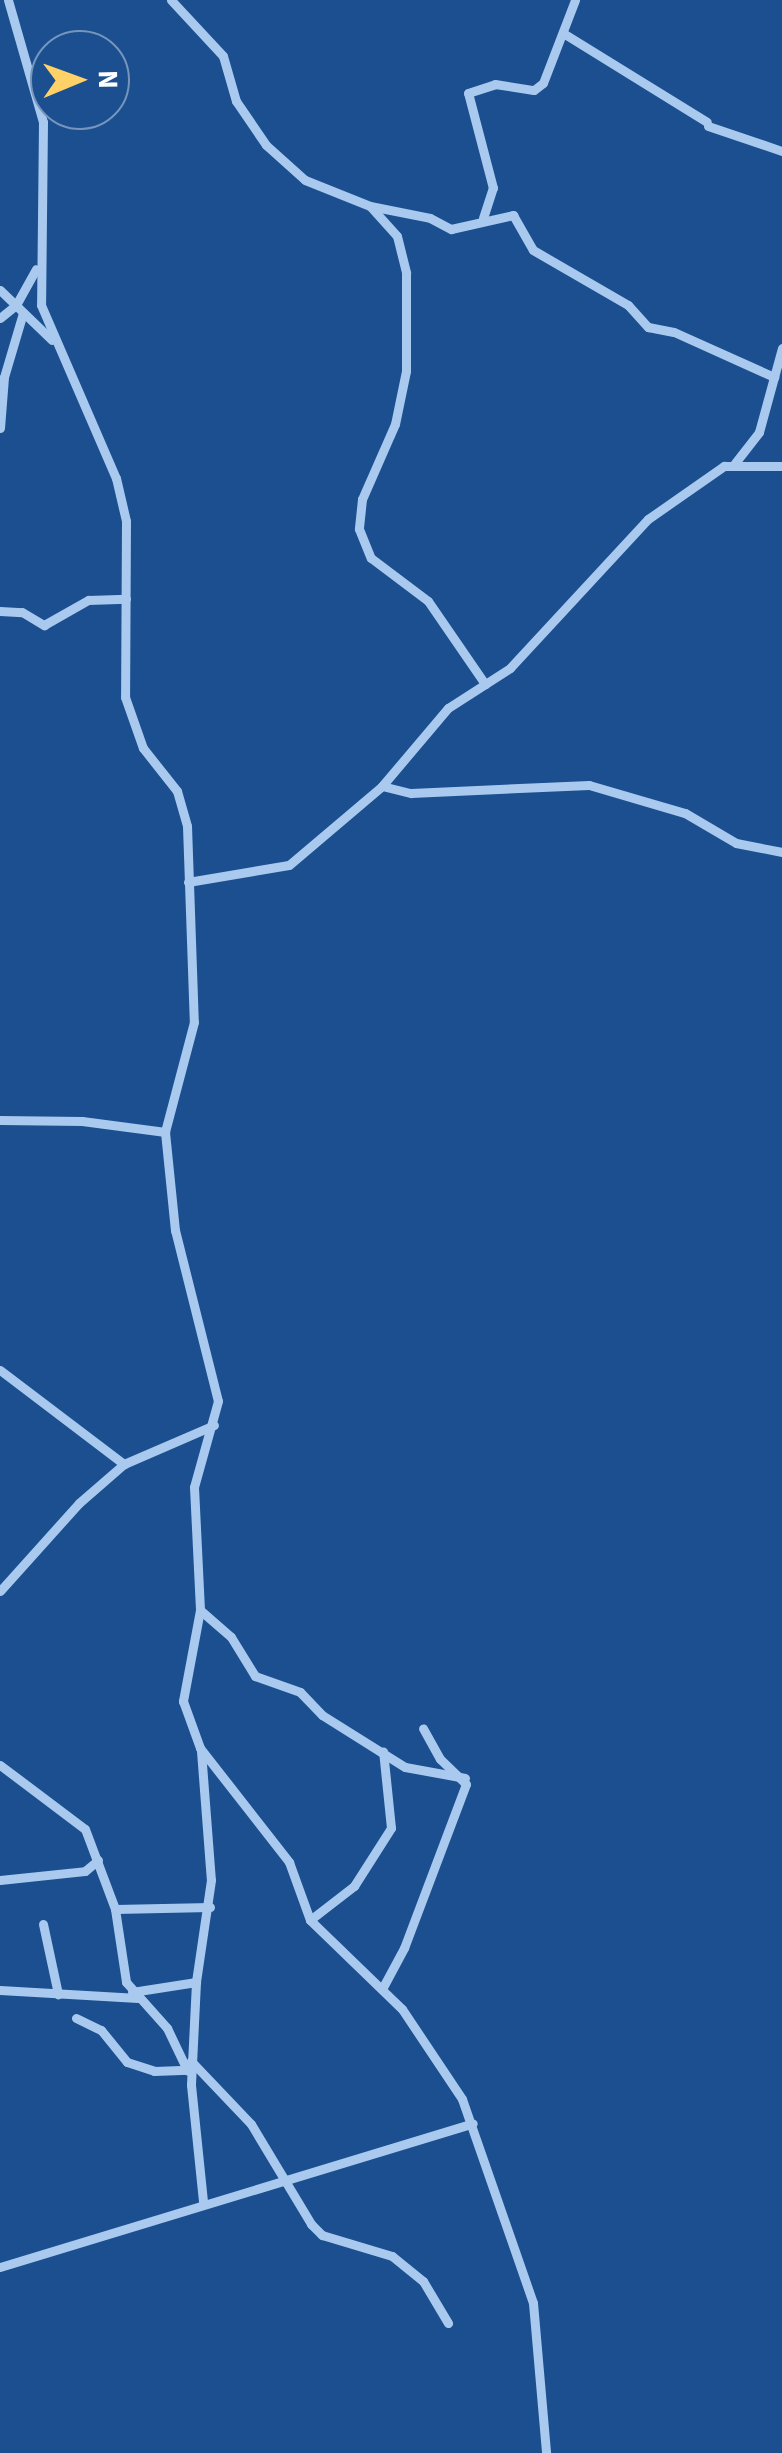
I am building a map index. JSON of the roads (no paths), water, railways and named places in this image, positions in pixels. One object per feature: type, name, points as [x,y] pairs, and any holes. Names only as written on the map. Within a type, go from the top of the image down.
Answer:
[{"type":"street","points":[[8,0],[43,122],[40,305],[116,478],[129,545],[125,697],[142,748],[183,808],[194,1022],[165,1132],[176,1230],[216,1384],[214,1425],[194,1487],[200,1610],[183,1702],[200,1748],[210,1819],[210,1906],[196,1982],[190,2067],[203,2202]]},
{"type":"street","points":[[171,0],[224,56],[236,101],[266,145],[305,180],[370,206],[430,218],[452,229],[482,218],[520,219],[533,250],[616,297],[648,327],[674,332],[774,377]]},
{"type":"street","points":[[482,218],[493,188],[468,93],[496,84],[534,90],[543,83],[575,0]]},
{"type":"street","points":[[563,33],[708,124],[782,151]]},
{"type":"street","points":[[370,206],[390,225],[403,255],[406,370],[395,424],[362,499],[363,544],[384,570],[428,601],[484,684]]},
{"type":"street","points":[[0,428],[4,376],[20,309],[38,264]]},
{"type":"street","points":[[0,290],[54,341]]},
{"type":"street","points":[[0,318],[20,309]]},
{"type":"street","points":[[188,882],[289,865],[382,786],[433,722],[510,668],[648,520],[735,462],[759,432],[782,348]]},
{"type":"street","points":[[735,462],[782,466]]},
{"type":"street","points":[[0,611],[22,612],[44,625],[88,600],[126,599]]},
{"type":"street","points":[[382,786],[427,793],[590,785],[685,813],[736,842],[782,852]]},
{"type":"street","points":[[0,1120],[35,1117],[165,1132]]},
{"type":"street","points":[[0,1370],[124,1464]]},
{"type":"street","points":[[0,1591],[79,1503],[124,1464],[214,1425]]},
{"type":"street","points":[[200,1610],[231,1637],[255,1676],[295,1689],[322,1715],[405,1767],[465,1778]]},
{"type":"street","points":[[423,1728],[440,1759],[465,1778]]},
{"type":"street","points":[[200,1748],[289,1862],[310,1920],[382,1989],[416,2028],[473,2123],[533,2303],[546,2453]]},
{"type":"street","points":[[310,1920],[354,1886],[392,1828],[383,1752]]},
{"type":"street","points":[[0,1764],[69,1812],[98,1860],[115,1909],[122,1970],[135,1995],[167,2028],[190,2067],[251,2124],[322,2235],[392,2256],[424,2281],[448,2323]]},
{"type":"street","points":[[382,1989],[404,1948],[465,1778]]},
{"type":"street","points":[[0,1880],[85,1871],[98,1860]]},
{"type":"street","points":[[115,1909],[210,1906]]},
{"type":"street","points":[[43,1924],[58,1994]]},
{"type":"street","points":[[0,1990],[135,1995],[196,1982]]},
{"type":"street","points":[[76,2018],[102,2030],[127,2062],[154,2071],[190,2067]]},
{"type":"street","points":[[0,2267],[284,2177],[473,2123]]}]
